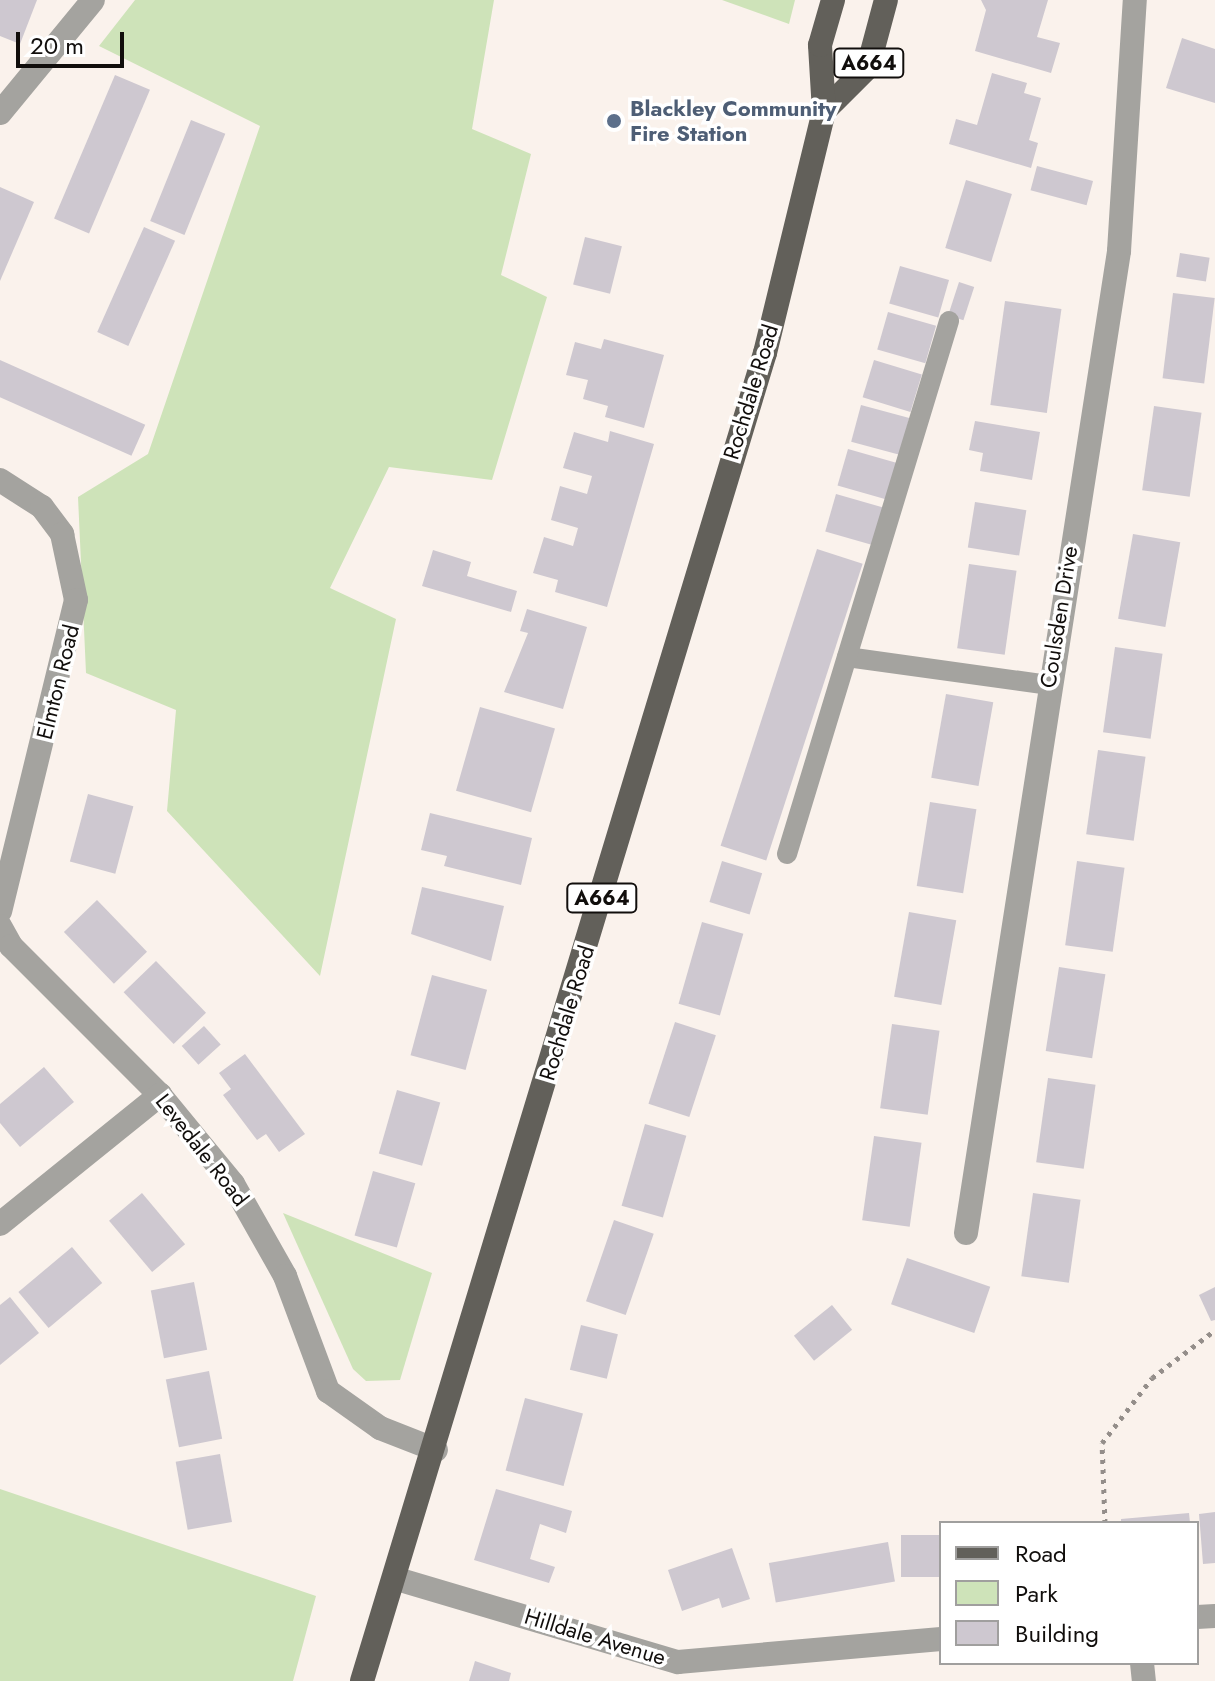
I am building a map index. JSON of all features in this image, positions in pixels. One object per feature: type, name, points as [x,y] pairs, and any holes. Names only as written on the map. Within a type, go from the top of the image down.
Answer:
[{"type":"main road","name":"Rochdale Road","points":[[362,1681],[397,1579],[765,353],[824,111],[820,45],[833,0]]},
{"type":"main road","name":"A664","points":[[824,111],[868,67],[886,0]]},
{"type":"street","points":[[0,113],[93,0]]},
{"type":"street","name":"Coulsden Drive","points":[[966,1233],[1048,685],[1119,251],[1135,0]]},
{"type":"street","name":"Elmton Road","points":[[0,480],[42,507],[62,534],[76,600],[0,911]]},
{"type":"street","name":"Levedale Road","points":[[0,926],[11,946],[160,1095],[262,1229],[328,1391],[380,1428],[436,1450]]},
{"type":"street","points":[[0,1224],[160,1095]]},
{"type":"street","name":"Hilldale Avenue","points":[[397,1579],[678,1662],[939,1639]]},
{"type":"lane","points":[[787,854],[949,321]]},
{"type":"lane","points":[[847,657],[1048,685]]},
{"type":"path","points":[[1105,1521],[1102,1443],[1152,1378],[1215,1330]]},
{"type":"green space","points":[[135,0],[494,0],[472,129],[531,154],[501,275],[547,297],[492,480],[389,467],[330,588],[396,619],[320,976],[167,811],[176,710],[86,673],[78,497],[148,454],[260,126],[99,46]]},
{"type":"green space","points":[[722,0],[795,0],[789,24]]},
{"type":"green space","points":[[283,1213],[432,1273],[400,1380],[366,1381],[353,1369]]},
{"type":"green space","points":[[0,1489],[316,1596],[293,1681],[0,1681]]},
{"type":"building","points":[[0,0],[37,0],[20,44],[0,36]]},
{"type":"building","points":[[981,0],[1048,0],[1037,37],[1060,43],[1051,73],[975,51],[986,10]]},
{"type":"building","points":[[1182,38],[1215,49],[1215,103],[1166,88]]},
{"type":"building","points":[[992,73],[1027,83],[1024,93],[1041,98],[1029,140],[1038,143],[1031,168],[949,144],[956,119],[977,125]]},
{"type":"building","points":[[115,75],[150,90],[89,233],[54,219]]},
{"type":"building","points":[[191,120],[225,134],[184,235],[150,221]]},
{"type":"building","points":[[1037,166],[1093,181],[1087,205],[1031,190]]},
{"type":"building","points":[[966,180],[1012,194],[991,262],[945,248]]},
{"type":"building","points":[[0,187],[34,202],[0,281]]},
{"type":"building","points":[[144,227],[175,241],[128,346],[97,332]]},
{"type":"building","points":[[585,237],[622,246],[610,294],[573,285]]},
{"type":"building","points":[[1180,253],[1210,258],[1206,281],[1176,277]]},
{"type":"building","points":[[900,266],[949,280],[938,318],[889,303]]},
{"type":"building","points":[[959,282],[974,287],[963,320],[948,315]]},
{"type":"building","points":[[1173,293],[1215,298],[1204,383],[1163,378]]},
{"type":"building","points":[[1005,301],[1061,309],[1047,413],[990,405]]},
{"type":"building","points":[[888,312],[936,326],[925,363],[877,349]]},
{"type":"building","points":[[604,339],[664,355],[644,428],[605,417],[608,406],[583,399],[588,380],[566,375],[575,342],[601,349]]},
{"type":"building","points":[[0,360],[145,425],[131,456],[0,397]]},
{"type":"building","points":[[874,360],[922,375],[910,412],[863,397]]},
{"type":"building","points":[[861,405],[909,418],[899,455],[851,442]]},
{"type":"building","points":[[1154,406],[1202,413],[1190,497],[1142,490]]},
{"type":"building","points":[[975,421],[1040,432],[1032,480],[980,471],[983,453],[969,450]]},
{"type":"building","points":[[610,431],[654,444],[607,607],[555,592],[558,580],[533,573],[544,537],[573,546],[578,528],[551,520],[560,486],[587,494],[592,476],[563,468],[574,432],[608,442]]},
{"type":"building","points":[[848,449],[897,463],[887,500],[838,486]]},
{"type":"building","points":[[836,494],[884,508],[873,545],[825,531]]},
{"type":"building","points":[[975,502],[1026,510],[1019,556],[968,547]]},
{"type":"building","points":[[1133,534],[1180,542],[1165,627],[1118,619]]},
{"type":"building","points":[[817,549],[863,564],[766,861],[721,846]]},
{"type":"building","points":[[433,550],[471,562],[467,576],[517,591],[511,612],[422,586]]},
{"type":"building","points":[[969,564],[1017,571],[1005,655],[957,648]]},
{"type":"building","points":[[527,609],[587,627],[563,709],[504,692],[528,633],[520,631]]},
{"type":"building","points":[[1115,647],[1163,654],[1151,739],[1103,732]]},
{"type":"building","points":[[946,694],[993,702],[979,786],[931,778]]},
{"type":"building","points":[[480,707],[555,728],[531,812],[456,791]]},
{"type":"building","points":[[1098,750],[1146,757],[1134,841],[1086,834]]},
{"type":"building","points":[[88,794],[133,806],[115,874],[70,862]]},
{"type":"building","points":[[930,802],[976,809],[963,893],[917,886]]},
{"type":"building","points":[[430,813],[532,838],[521,885],[444,866],[447,856],[421,850]]},
{"type":"building","points":[[722,861],[762,873],[750,914],[709,902]]},
{"type":"building","points":[[1077,861],[1125,868],[1113,952],[1065,945]]},
{"type":"building","points":[[422,887],[504,906],[491,961],[411,934]]},
{"type":"building","points":[[97,900],[147,952],[114,984],[64,932]]},
{"type":"building","points":[[909,912],[956,920],[941,1005],[894,997]]},
{"type":"building","points":[[702,922],[743,934],[720,1016],[679,1004]]},
{"type":"building","points":[[156,961],[206,1013],[174,1044],[124,992]]},
{"type":"building","points":[[1059,967],[1105,974],[1092,1058],[1046,1051]]},
{"type":"building","points":[[432,975],[487,990],[466,1070],[411,1055]]},
{"type":"building","points":[[675,1022],[716,1035],[689,1117],[648,1104]]},
{"type":"building","points":[[892,1024],[940,1031],[928,1115],[880,1108]]},
{"type":"building","points":[[204,1026],[221,1045],[198,1065],[182,1046]]},
{"type":"building","points":[[245,1054],[305,1134],[279,1152],[266,1134],[257,1140],[223,1095],[231,1089],[219,1073]]},
{"type":"building","points":[[44,1067],[74,1102],[20,1147],[0,1123],[0,1104]]},
{"type":"building","points":[[1048,1078],[1096,1085],[1084,1169],[1036,1162]]},
{"type":"building","points":[[397,1090],[440,1102],[422,1166],[379,1153]]},
{"type":"building","points":[[645,1124],[686,1136],[663,1218],[622,1206]]},
{"type":"building","points":[[874,1136],[922,1143],[910,1227],[862,1220]]},
{"type":"building","points":[[373,1171],[415,1183],[397,1248],[355,1235]]},
{"type":"building","points":[[142,1193],[185,1244],[152,1272],[109,1221]]},
{"type":"building","points":[[1033,1193],[1081,1200],[1069,1283],[1021,1276]]},
{"type":"building","points":[[614,1220],[654,1234],[626,1315],[586,1301]]},
{"type":"building","points":[[72,1247],[102,1283],[49,1328],[18,1292]]},
{"type":"building","points":[[907,1258],[990,1287],[974,1333],[891,1304]]},
{"type":"building","points":[[194,1282],[207,1350],[164,1358],[151,1290]]},
{"type":"building","points":[[1215,1287],[1215,1320],[1211,1321],[1199,1295]]},
{"type":"building","points":[[10,1297],[39,1333],[0,1365],[0,1305]]},
{"type":"building","points":[[832,1305],[852,1330],[814,1361],[794,1336]]},
{"type":"building","points":[[581,1325],[618,1334],[607,1379],[570,1370]]},
{"type":"building","points":[[209,1371],[222,1439],[179,1447],[166,1379]]},
{"type":"building","points":[[525,1398],[583,1414],[564,1486],[506,1470]]},
{"type":"building","points":[[220,1454],[232,1522],[188,1530],[176,1462]]},
{"type":"building","points":[[496,1489],[572,1511],[566,1533],[540,1524],[530,1559],[555,1567],[549,1583],[474,1560]]},
{"type":"building","points":[[1215,1512],[1215,1563],[1203,1564],[1199,1514]]},
{"type":"building","points":[[1189,1513],[1190,1521],[1121,1521]]},
{"type":"building","points":[[901,1535],[939,1535],[939,1577],[901,1577]]},
{"type":"building","points":[[888,1542],[895,1581],[776,1602],[769,1563]]},
{"type":"building","points":[[732,1548],[750,1599],[722,1608],[719,1598],[682,1611],[668,1570]]},
{"type":"building","points":[[475,1661],[511,1673],[509,1681],[469,1681]]},
{"type":"place","name":"Blackley Community Fire Station","points":[[614,121]]}]
